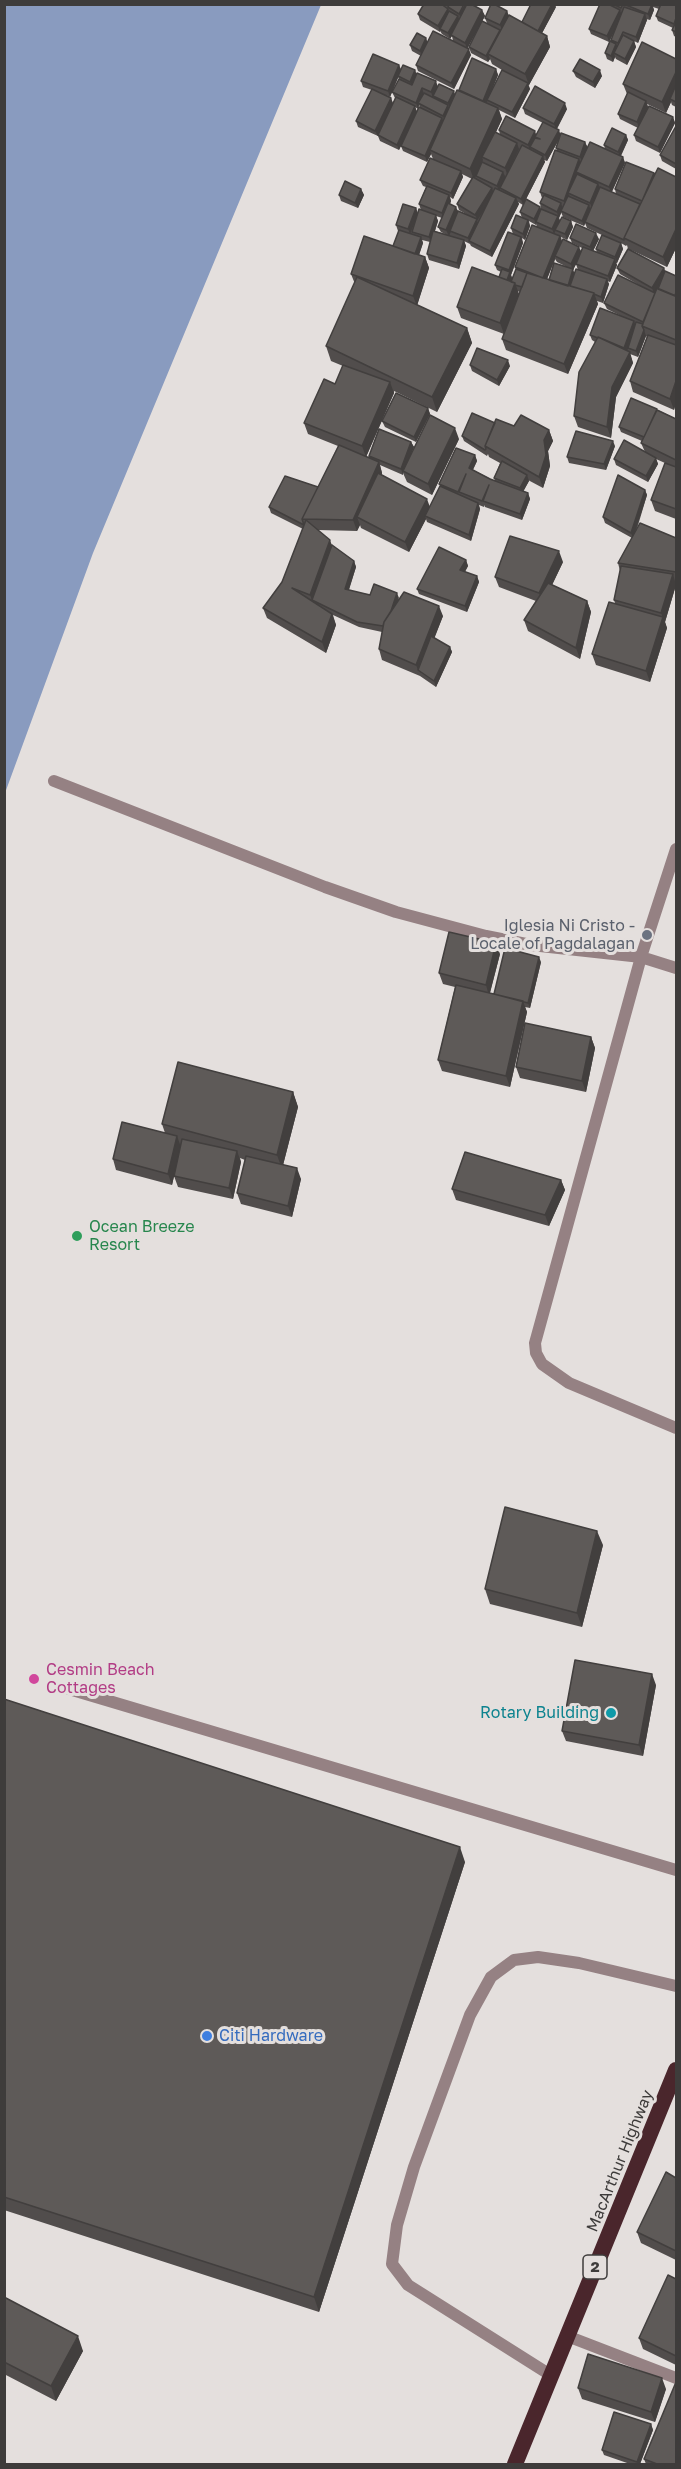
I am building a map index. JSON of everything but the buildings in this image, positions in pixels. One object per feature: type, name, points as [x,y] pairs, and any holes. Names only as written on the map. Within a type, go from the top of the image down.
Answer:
[{"type":"highway","name":"MacArthur Highway","points":[[514,2464],[676,2070]]},
{"type":"street","points":[[54,781],[325,887],[396,912],[531,945],[641,957],[676,968]]},
{"type":"street","points":[[676,849],[641,957],[536,1334],[536,1349],[542,1364],[580,1389],[676,1428]]},
{"type":"street","points":[[69,1689],[676,1870]]},
{"type":"street","points":[[552,2376],[408,2285],[392,2264],[397,2225],[414,2167],[470,2016],[491,1977],[514,1960],[538,1957],[579,1963],[676,1986]]},
{"type":"street","points":[[567,2336],[676,2378]]},
{"type":"water","points":[[5,4],[321,5],[93,553],[5,793]]},
{"type":"place","name":"Iglesia Ni Cristo - Locale of Pagdalagan","points":[[647,935]]},
{"type":"place","name":"Ocean Breeze Resort","points":[[77,1236]]},
{"type":"place","name":"Cesmin Beach Cottages","points":[[34,1679]]},
{"type":"place","name":"Rotary Building","points":[[611,1713]]},
{"type":"place","name":"Citi Hardware","points":[[207,2036]]}]
